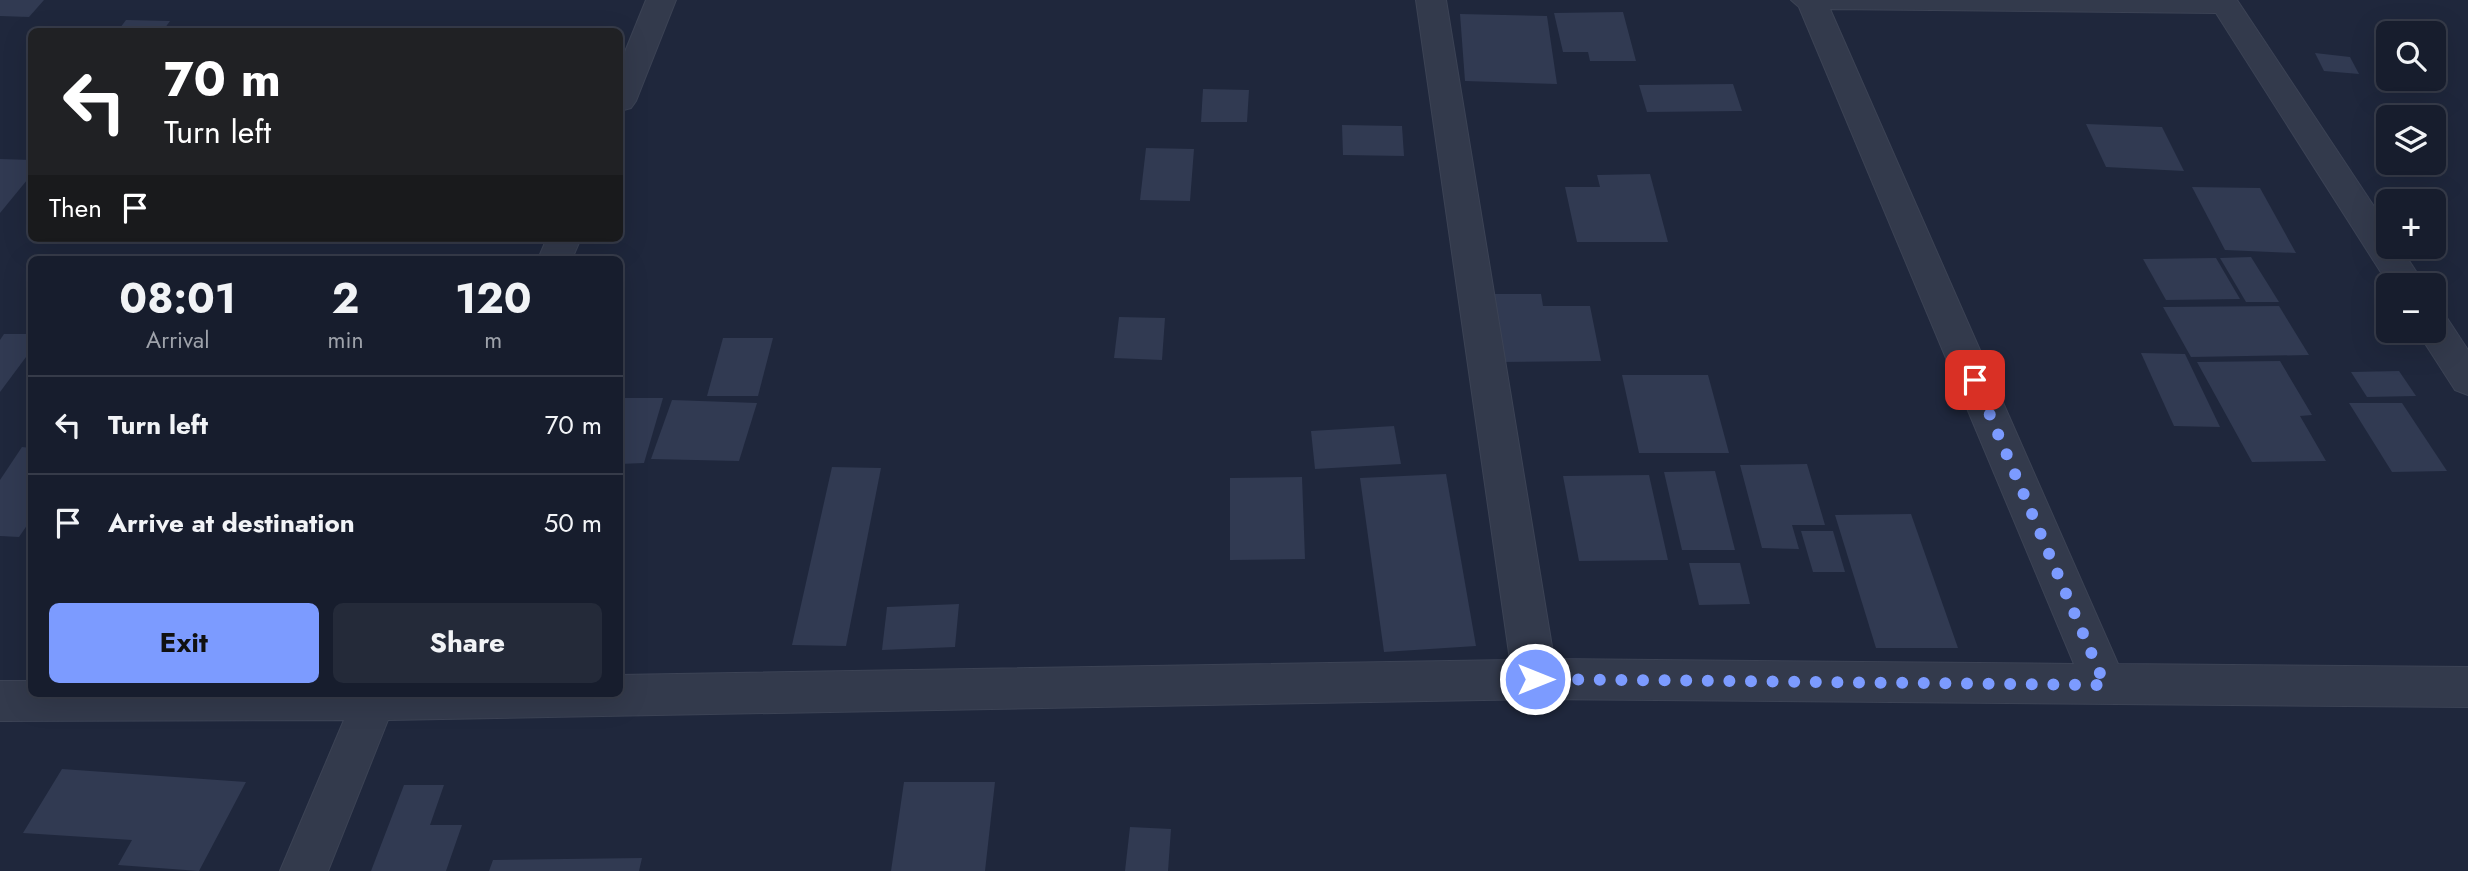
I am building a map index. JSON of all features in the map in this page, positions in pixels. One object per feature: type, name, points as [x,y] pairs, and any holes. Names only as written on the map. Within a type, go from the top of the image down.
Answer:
[{"type":"street","points":[[623,94],[661,0]]},
{"type":"street","points":[[1432,0],[1535,679]]},
{"type":"street","points":[[2105,685],[1809,0],[2223,2],[2399,273]]},
{"type":"street","points":[[2444,343],[2468,380]]},
{"type":"street","points":[[623,692],[1535,679],[2468,687]]},
{"type":"street","points":[[0,701],[301,697]]},
{"type":"street","points":[[304,871],[376,697]]},
{"type":"building","points":[[0,0],[44,0],[29,17],[0,16]]},
{"type":"building","points":[[1623,12],[1636,61],[1590,61],[1588,52],[1563,52],[1554,13]]},
{"type":"building","points":[[1460,14],[1547,16],[1557,84],[1465,81]]},
{"type":"building","points":[[126,20],[170,21],[165,28],[120,28]]},
{"type":"building","points":[[2315,53],[2350,57],[2359,74],[2324,71]]},
{"type":"building","points":[[1733,84],[1742,111],[1647,112],[1639,85]]},
{"type":"building","points":[[1203,89],[1249,90],[1247,122],[1201,122]]},
{"type":"building","points":[[2086,124],[2162,127],[2184,171],[2106,167]]},
{"type":"building","points":[[1342,125],[1402,126],[1404,156],[1343,155]]},
{"type":"building","points":[[1146,148],[1194,149],[1190,201],[1140,200]]},
{"type":"building","points":[[0,159],[28,160],[28,179],[0,213]]},
{"type":"building","points":[[1650,174],[1668,242],[1577,242],[1565,187],[1600,187],[1597,175]]},
{"type":"building","points":[[2192,187],[2260,188],[2296,253],[2225,250]]},
{"type":"building","points":[[2251,257],[2279,302],[2246,302],[2220,258]]},
{"type":"building","points":[[2216,258],[2240,299],[2166,300],[2143,259]]},
{"type":"building","points":[[1489,294],[1541,294],[1543,306],[1590,306],[1601,361],[1498,362]]},
{"type":"building","points":[[2279,306],[2309,355],[2191,357],[2163,307]]},
{"type":"building","points":[[1119,317],[1165,318],[1162,360],[1114,358]]},
{"type":"building","points":[[4,334],[28,334],[28,354],[0,392],[0,340]]},
{"type":"building","points":[[723,338],[773,338],[758,396],[707,396]]},
{"type":"building","points":[[2141,353],[2185,354],[2220,427],[2174,426]]},
{"type":"building","points":[[2280,361],[2312,415],[2300,416],[2326,461],[2252,462],[2197,362]]},
{"type":"building","points":[[2399,371],[2416,396],[2367,397],[2351,372]]},
{"type":"building","points":[[1622,375],[1708,375],[1729,453],[1639,453]]},
{"type":"building","points":[[623,398],[663,398],[644,463],[623,464]]},
{"type":"building","points":[[672,400],[757,403],[739,461],[651,459]]},
{"type":"building","points":[[2349,403],[2402,403],[2447,471],[2392,472]]},
{"type":"building","points":[[1394,426],[1401,464],[1315,469],[1311,431]]},
{"type":"building","points":[[22,447],[28,448],[28,524],[19,537],[0,536],[0,480]]},
{"type":"building","points":[[1807,464],[1825,525],[1792,525],[1799,549],[1762,548],[1740,465]]},
{"type":"building","points":[[832,467],[881,468],[846,646],[792,645]]},
{"type":"building","points":[[1715,471],[1735,550],[1682,550],[1664,472]]},
{"type":"building","points":[[1446,474],[1476,646],[1384,652],[1360,478]]},
{"type":"building","points":[[1649,475],[1668,560],[1579,561],[1563,476]]},
{"type":"building","points":[[1302,477],[1305,559],[1230,560],[1230,478]]},
{"type":"building","points":[[1911,514],[1958,648],[1876,648],[1835,515]]},
{"type":"building","points":[[1801,531],[1833,531],[1845,572],[1813,572]]},
{"type":"building","points":[[1689,563],[1740,563],[1750,604],[1699,605]]},
{"type":"building","points":[[959,604],[955,647],[882,650],[887,607]]},
{"type":"building","points":[[62,769],[246,782],[199,871],[118,865],[132,840],[23,833]]},
{"type":"building","points":[[904,782],[995,782],[985,871],[891,871]]},
{"type":"building","points":[[404,785],[444,785],[430,825],[462,825],[446,871],[371,871]]},
{"type":"building","points":[[1130,827],[1171,829],[1168,871],[1125,871]]},
{"type":"building","points":[[642,858],[639,871],[489,871],[493,860]]},
{"type":"route","points":[[1535,679],[2105,685],[1975,380]]}]
